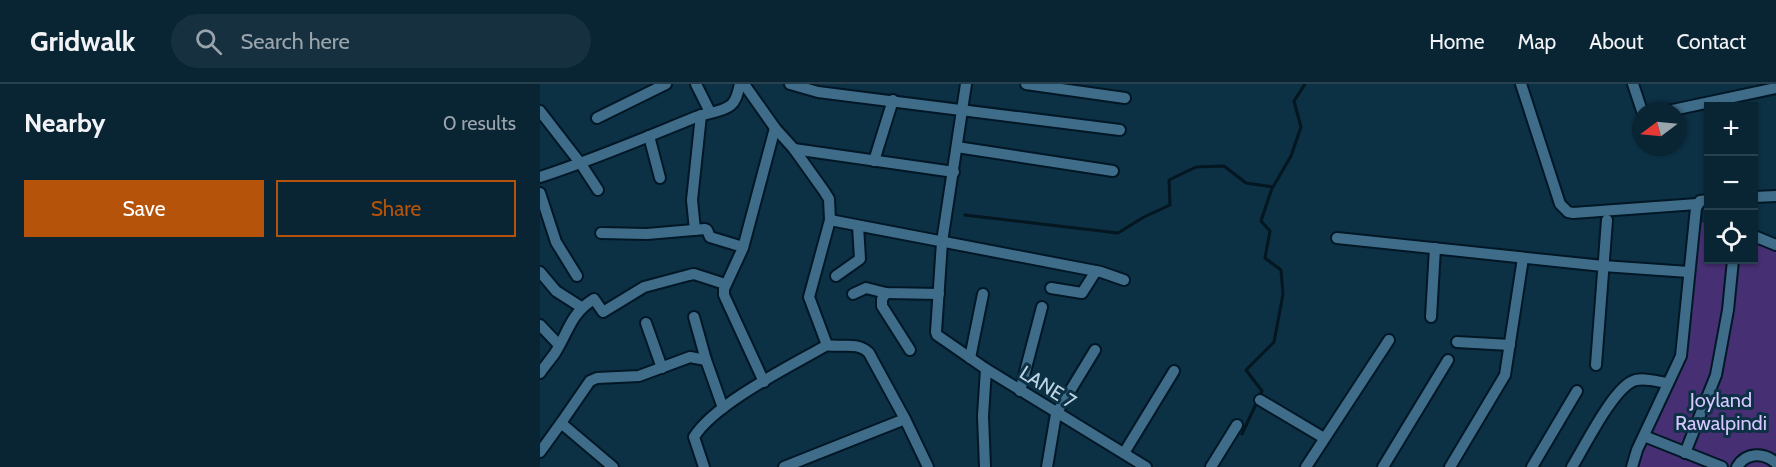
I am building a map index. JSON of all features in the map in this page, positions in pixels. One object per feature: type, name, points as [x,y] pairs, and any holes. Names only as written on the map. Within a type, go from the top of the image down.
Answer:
[{"type":"street","points":[[597,118],[666,84]]},
{"type":"street","points":[[695,230],[692,200],[705,114],[696,84]]},
{"type":"street","points":[[540,177],[581,164],[731,105],[742,84]]},
{"type":"street","points":[[742,84],[794,149],[829,199],[830,220],[809,297],[827,345]]},
{"type":"street","points":[[789,84],[818,92],[962,108],[1120,130]]},
{"type":"street","points":[[853,294],[866,288],[886,293],[939,294],[942,242],[966,84]]},
{"type":"street","points":[[1026,84],[1125,99]]},
{"type":"street","points":[[1521,84],[1560,204],[1568,212],[1697,204],[1704,200]]},
{"type":"street","points":[[1633,84],[1639,102]]},
{"type":"street","points":[[1686,107],[1776,88]]},
{"type":"street","points":[[874,160],[892,100]]},
{"type":"street","points":[[540,111],[598,190]]},
{"type":"street","points":[[764,382],[724,294],[725,284],[743,247],[775,128]]},
{"type":"street","points":[[649,136],[660,178]]},
{"type":"street","points":[[957,147],[1113,171]]},
{"type":"street","points":[[794,149],[954,172]]},
{"type":"street","points":[[540,193],[556,242],[577,276]]},
{"type":"street","points":[[1758,197],[1776,196]]},
{"type":"street","points":[[1632,467],[1681,356],[1697,204]]},
{"type":"street","points":[[830,220],[1095,271],[1124,280]]},
{"type":"street","points":[[1596,365],[1607,220]]},
{"type":"street","points":[[837,276],[860,259],[858,226]]},
{"type":"street","points":[[601,233],[646,234],[707,230],[710,237],[743,247]]},
{"type":"street","points":[[1337,238],[1603,266],[1689,272]]},
{"type":"street","points":[[1758,238],[1776,245]]},
{"type":"street","points":[[1431,317],[1435,249]]},
{"type":"street","points":[[1450,467],[1505,375],[1523,258]]},
{"type":"street","points":[[1685,453],[1716,375],[1728,310],[1733,264]]},
{"type":"street","points":[[1051,288],[1082,293],[1095,271]]},
{"type":"street","points":[[540,272],[556,291],[581,308]]},
{"type":"street","points":[[540,372],[559,345],[572,318],[594,299],[603,312],[644,287],[694,274],[725,284]]},
{"type":"street","points":[[886,293],[882,299],[882,306],[910,350]]},
{"type":"street","name":"LANE 7","points":[[939,294],[936,332],[940,338],[1056,414],[1124,453],[1139,466]]},
{"type":"street","points":[[970,358],[984,294]]},
{"type":"street","points":[[1020,391],[1042,307]]},
{"type":"street","points":[[694,317],[723,408]]},
{"type":"street","points":[[646,324],[662,368]]},
{"type":"street","points":[[540,325],[559,345]]},
{"type":"street","points":[[1306,467],[1389,340]]},
{"type":"street","points":[[1457,342],[1510,345]]},
{"type":"street","points":[[704,467],[694,437],[699,429],[723,408],[827,345],[864,348],[905,419],[928,467]]},
{"type":"street","points":[[1047,467],[1056,414],[1095,351]]},
{"type":"street","points":[[540,452],[590,381],[597,378],[639,376],[690,357],[706,360]]},
{"type":"street","points":[[1383,467],[1448,360]]},
{"type":"street","points":[[985,467],[983,416],[986,369]]},
{"type":"street","points":[[1124,453],[1174,371]]},
{"type":"street","points":[[1572,467],[1614,398],[1632,381],[1668,383]]},
{"type":"street","points":[[1532,467],[1576,391]]},
{"type":"street","points":[[1260,400],[1324,438]]},
{"type":"street","points":[[784,467],[905,419]]},
{"type":"street","points":[[561,423],[613,467]]},
{"type":"street","points":[[1211,467],[1237,425]]},
{"type":"street","points":[[1644,436],[1722,467]]},
{"type":"street","points":[[1737,467],[1749,456],[1760,455],[1771,458],[1776,463]]},
{"type":"green space","name":"Joyland Rawalpindi","points":[[1690,219],[1704,223],[1704,264],[1758,264],[1758,240],[1776,244],[1776,467],[1634,467],[1687,359]]},
{"type":"waterway","points":[[965,215],[1118,233],[1170,205],[1169,180],[1196,167],[1224,166],[1246,183],[1273,187],[1291,156],[1301,127],[1294,101],[1305,84]]},
{"type":"waterway","points":[[1242,434],[1262,391],[1246,370],[1274,342],[1283,294],[1281,270],[1265,258],[1270,231],[1261,221],[1272,188]]}]
